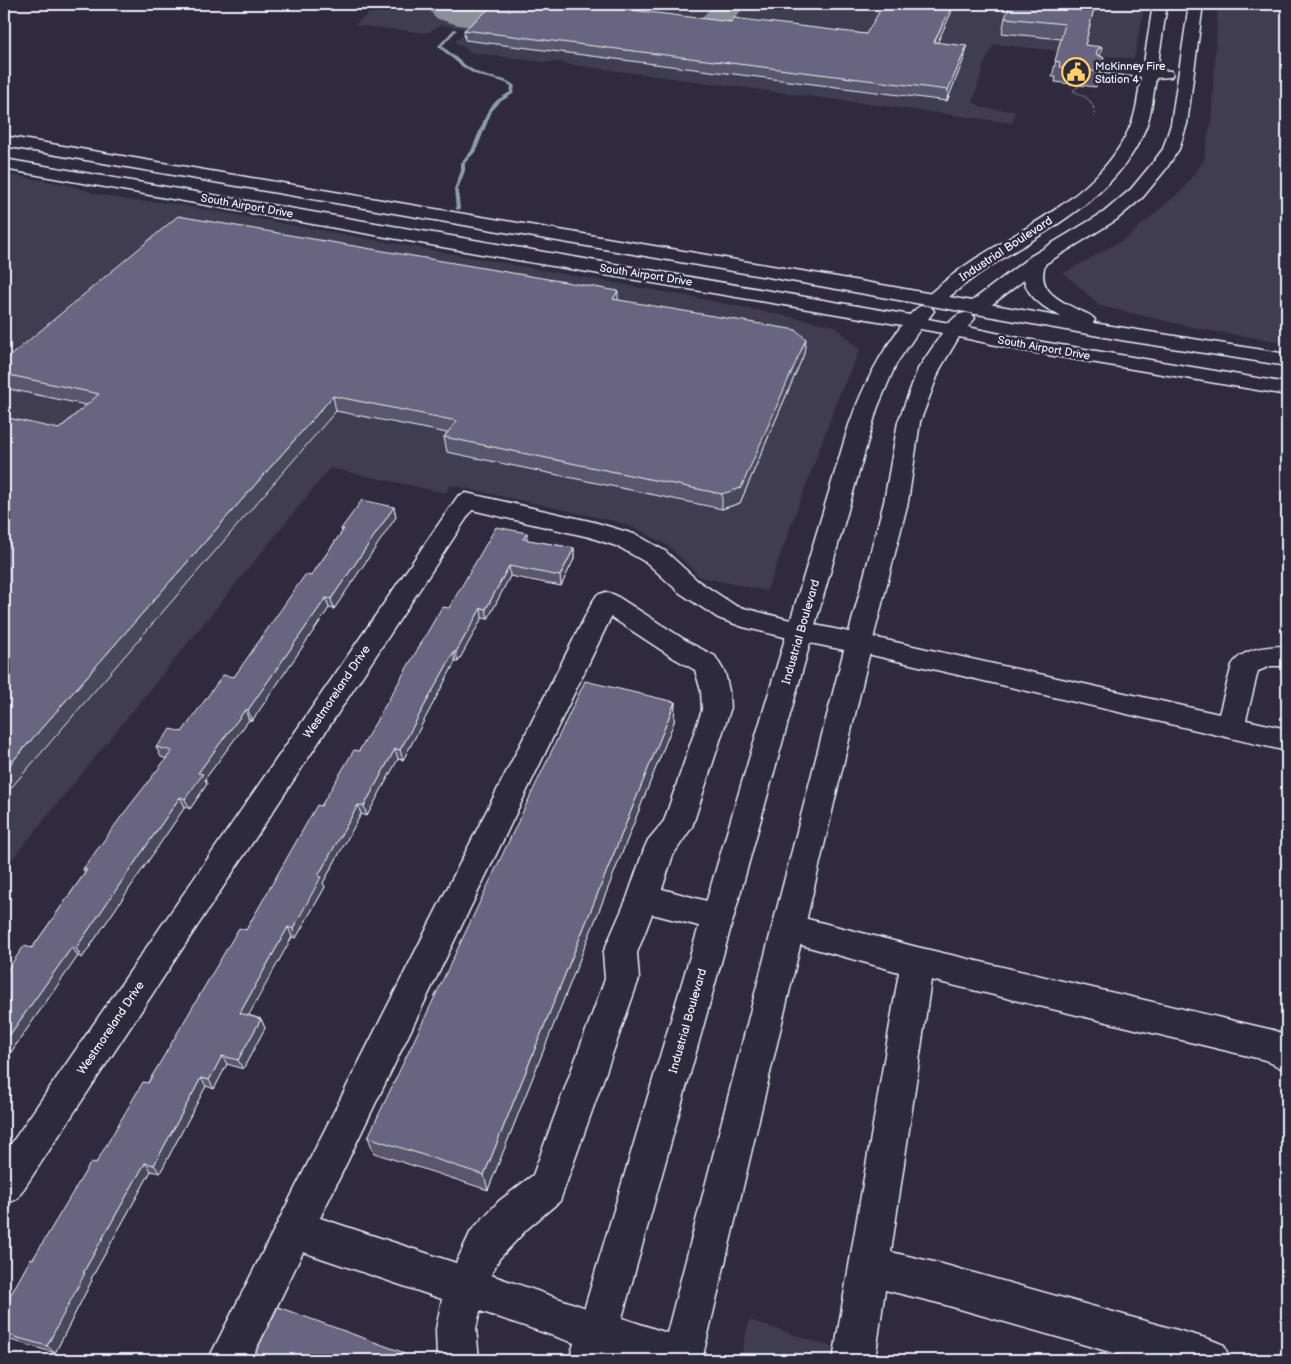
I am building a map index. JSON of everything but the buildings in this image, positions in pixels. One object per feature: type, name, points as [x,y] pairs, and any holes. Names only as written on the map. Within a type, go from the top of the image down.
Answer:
[{"type":"main road","name":"Industrial Boulevard","points":[[594,1346],[865,411],[883,367],[914,322],[934,300],[981,263],[1060,214],[1104,178],[1124,153],[1137,130],[1144,108],[1160,4]]},
{"type":"main road","points":[[294,1229],[465,1287],[594,1346],[682,1359],[859,643],[896,502],[911,416],[929,369],[954,330],[974,308],[1038,260],[1080,236],[1118,210],[1137,193],[1160,165],[1171,149],[1176,136],[1196,4]]},
{"type":"main road","points":[[1101,68],[1150,74],[1171,73],[1186,69]]},
{"type":"main road","name":"South Airport Drive","points":[[4,141],[934,300],[1121,334],[1287,360]]},
{"type":"main road","name":"South Airport Drive","points":[[4,164],[476,247],[879,314],[1019,344],[1287,390]]},
{"type":"main road","points":[[1038,260],[1033,270],[1034,285],[1048,300],[1075,316],[1121,334]]},
{"type":"main road","name":"Westmoreland Drive","points":[[4,1186],[466,501],[594,530],[628,541],[656,557],[689,587],[727,612],[743,618],[801,632]]},
{"type":"main road","points":[[229,1360],[606,601],[681,650],[705,663],[711,673],[715,691],[716,710],[677,827],[659,849],[643,898],[620,953],[622,979],[547,1188],[513,1215],[485,1245],[465,1287],[456,1329],[458,1360]]},
{"type":"main road","points":[[801,632],[859,643],[1287,740]]},
{"type":"main road","points":[[1230,727],[1246,665],[1268,656],[1287,656]]},
{"type":"main road","points":[[643,898],[718,917]]},
{"type":"main road","points":[[788,928],[917,962],[1273,1046],[1287,1055]]},
{"type":"main road","points":[[854,1360],[917,962]]},
{"type":"main road","points":[[869,1266],[942,1284],[1209,1360]]},
{"type":"path","points":[[1080,85],[1073,91],[1085,96],[1094,104],[1096,109],[1094,118]]},
{"type":"shaded area","points":[[382,4],[1145,4],[1134,59],[994,44],[984,65],[973,102],[983,108],[1015,111],[1013,123],[561,62],[543,62],[473,53],[455,42],[469,29],[441,25],[427,33],[354,25]]},
{"type":"shaded area","points":[[1218,4],[1287,4],[1287,343],[1205,330],[1100,306],[1064,273],[1128,237],[1182,190],[1204,161],[1211,124]]},
{"type":"shaded area","points":[[4,174],[69,185],[97,194],[134,201],[163,202],[688,296],[835,326],[860,350],[840,393],[767,591],[700,577],[668,546],[643,532],[618,522],[451,485],[445,493],[330,468],[10,862],[8,861],[4,866]]},
{"type":"shaded area","points":[[749,1320],[872,1360],[740,1360]]},
{"type":"waterway","points":[[455,30],[440,46],[442,48],[474,73],[500,79],[513,86],[512,93],[498,101],[490,111],[473,151],[463,163],[463,171],[456,189],[458,209]]},
{"type":"taxiway","points":[[442,4],[446,11],[458,15],[567,29]]},
{"type":"taxiway","points":[[698,45],[730,4]]},
{"type":"place","name":"McKinney Fire Station 4","points":[[1076,72]]}]
